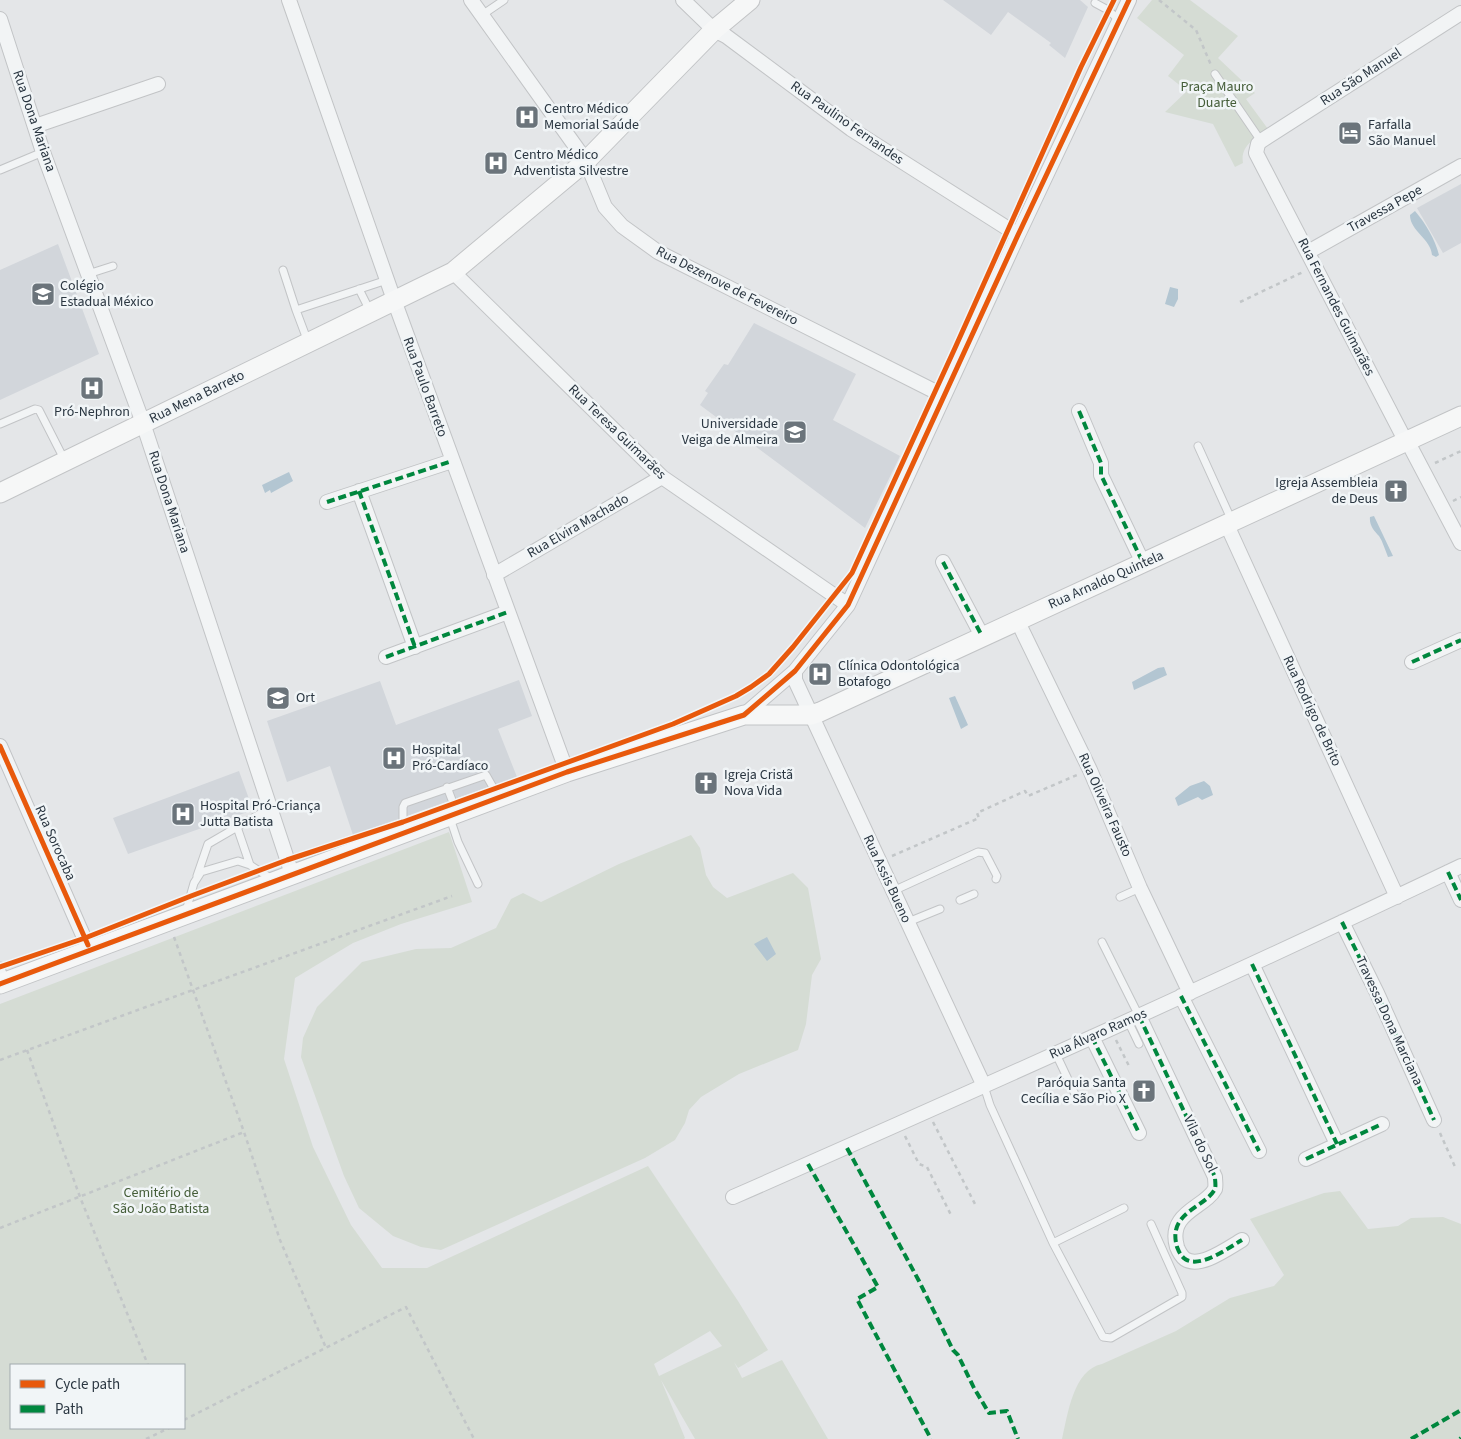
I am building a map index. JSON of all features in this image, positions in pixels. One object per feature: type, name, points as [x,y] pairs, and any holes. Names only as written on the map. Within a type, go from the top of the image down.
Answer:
[{"type":"main road","name":"Rua Mena Barreto","points":[[0,493],[453,272],[586,161],[714,30],[750,0]]},
{"type":"main road","name":"Rua Arnaldo Quintela","points":[[2,977],[167,921],[567,772],[744,715],[811,715],[820,712],[1461,416]]},
{"type":"street","name":"Rua Paulo Barreto","points":[[289,0],[394,300],[567,772]]},
{"type":"street","name":"Rua Dezenove de Fevereiro","points":[[471,0],[586,161],[605,207],[622,226],[658,252],[944,396]]},
{"type":"street","name":"Rua Paulino Fernandes","points":[[683,0],[714,30],[726,36],[851,129],[1018,235]]},
{"type":"street","points":[[744,715],[794,671],[848,605],[1018,235],[1129,0]]},
{"type":"street","name":"Rua São Manuel","points":[[1261,141],[1461,12]]},
{"type":"street","name":"Rua Dona Mariana","points":[[0,19],[43,152],[143,423],[292,874]]},
{"type":"street","points":[[35,126],[158,84]]},
{"type":"street","name":"Rua Fernandes Guimarães","points":[[1261,141],[1256,149],[1257,158],[1461,543]]},
{"type":"street","name":"Travessa Pepe","points":[[1308,252],[1461,166]]},
{"type":"street","name":"Rua Teresa Guimarães","points":[[453,272],[662,477],[848,605]]},
{"type":"street","points":[[1079,411],[1101,463],[1101,474],[1143,563]]},
{"type":"street","points":[[327,502],[452,461]]},
{"type":"street","name":"Rua Elvira Machado","points":[[494,575],[662,477]]},
{"type":"street","points":[[359,491],[415,647]]},
{"type":"street","name":"Rua Rodrigo de Brito","points":[[1230,524],[1397,897]]},
{"type":"street","points":[[943,562],[982,636]]},
{"type":"street","points":[[386,657],[508,612]]},
{"type":"street","name":"Rua Oliveira Fausto","points":[[1017,620],[1090,770],[1185,994],[1260,1151]]},
{"type":"street","points":[[1412,662],[1461,640]]},
{"type":"street","name":"Rua Assis Bueno","points":[[794,671],[795,680],[811,715],[984,1086]]},
{"type":"street","name":"Rua Sorocaba","points":[[0,746],[89,949]]},
{"type":"street","name":"Rua Álvaro Ramos","points":[[733,1197],[1092,1038],[1461,866]]},
{"type":"street","points":[[1448,872],[1461,900]]},
{"type":"street","name":"Travessa Dona Marciana","points":[[1342,922],[1377,993],[1434,1120]]},
{"type":"street","points":[[1252,964],[1337,1144]]},
{"type":"street","name":"Vila do Sol","points":[[1134,1018],[1216,1177],[1216,1188],[1187,1212],[1181,1220],[1176,1234],[1181,1256],[1186,1260],[1202,1262],[1242,1240]]},
{"type":"street","points":[[1092,1038],[1139,1133]]},
{"type":"street","points":[[1306,1159],[1382,1124]]},
{"type":"lane","points":[[482,15],[504,0]]},
{"type":"lane","points":[[1095,3],[1108,10],[1119,20]]},
{"type":"lane","points":[[1215,74],[1261,141]]},
{"type":"lane","points":[[0,170],[43,152]]},
{"type":"lane","points":[[88,274],[112,266]]},
{"type":"lane","points":[[283,270],[308,342]]},
{"type":"lane","points":[[296,310],[387,280]]},
{"type":"lane","points":[[359,289],[370,311]]},
{"type":"lane","points":[[0,424],[35,409],[39,410],[66,461]]},
{"type":"lane","points":[[1198,446],[1230,524]]},
{"type":"lane","points":[[402,834],[403,807],[405,803],[447,787],[486,775],[499,798]]},
{"type":"lane","points":[[447,787],[458,842],[478,884]]},
{"type":"lane","points":[[186,914],[208,844],[270,808]]},
{"type":"lane","points":[[237,827],[250,865]]},
{"type":"lane","points":[[893,891],[978,852],[985,853],[997,876],[996,879]]},
{"type":"lane","points":[[197,877],[201,872],[238,861],[250,865],[274,881]]},
{"type":"lane","points":[[1120,897],[1140,888]]},
{"type":"lane","points":[[960,900],[974,894]]},
{"type":"lane","points":[[908,922],[940,909]]},
{"type":"lane","points":[[1102,942],[1134,1018],[1139,1044]]},
{"type":"lane","points":[[1056,1054],[1074,1092]]},
{"type":"lane","points":[[984,1086],[990,1105],[1053,1243],[1103,1337],[1111,1338],[1182,1297],[1182,1293],[1151,1224]]},
{"type":"lane","points":[[1053,1243],[1124,1208]]},
{"type":"path","points":[[1159,0],[1196,30],[1215,74]]},
{"type":"path","points":[[1240,302],[1315,266]]},
{"type":"path","points":[[1421,469],[1461,451]]},
{"type":"path","points":[[879,862],[979,818],[977,813],[1025,791],[1028,796],[1090,770]]},
{"type":"path","points":[[0,1060],[452,896]]},
{"type":"path","points":[[167,921],[244,1132],[280,1240],[326,1348]]},
{"type":"path","points":[[1119,1047],[1129,1066]]},
{"type":"path","points":[[27,1050],[80,1197],[148,1364]]},
{"type":"path","points":[[1434,1120],[1456,1169]]},
{"type":"path","points":[[0,1228],[244,1132]]},
{"type":"path","points":[[938,1134],[976,1206]]},
{"type":"path","points":[[909,1144],[919,1164],[927,1168],[951,1215]]},
{"type":"path","points":[[185,1419],[406,1307],[474,1439]]},
{"type":"path","points":[[146,1439],[167,1429]]},
{"type":"shaded area","points":[[943,0],[1080,0],[1088,7],[1065,58],[1049,45],[1051,43],[1008,12],[991,35]]},
{"type":"shaded area","points":[[1461,184],[1461,243],[1443,253],[1417,208]]},
{"type":"shaded area","points":[[58,244],[99,354],[0,400],[0,270]]},
{"type":"shaded area","name":"Universidade Veiga de Almeira","points":[[754,323],[856,374],[833,420],[900,456],[865,528],[700,405],[708,393],[705,391],[724,364],[728,365]]},
{"type":"shaded area","name":"Hospital Pró-Cardíaco","points":[[519,680],[532,716],[498,729],[517,777],[353,835],[330,766],[287,782],[267,721],[380,681],[396,725]]},
{"type":"shaded area","name":"Hospital Pró-Criança Jutta Batista","points":[[239,771],[253,810],[128,854],[113,818]]},
{"type":"green space","name":"Praça Mauro Duarte","points":[[1152,0],[1190,0],[1238,36],[1218,58],[1255,93],[1246,99],[1268,129],[1246,147],[1243,163],[1235,167],[1213,124],[1165,112],[1187,91],[1168,76],[1184,55],[1137,18]]},
{"type":"green space","name":"Cemitério de São João Batista","points":[[449,832],[472,902],[401,924],[353,943],[295,978],[284,1059],[313,1147],[351,1225],[382,1268],[427,1268],[648,1166],[738,1301],[768,1350],[738,1368],[734,1362],[742,1378],[782,1360],[828,1439],[695,1439],[661,1380],[684,1439],[0,1439],[0,1004]],"holes":[[[710,1331],[722,1346],[659,1376],[654,1364]]]},
{"type":"green space","points":[[691,835],[700,848],[706,875],[713,887],[727,898],[793,873],[808,888],[821,959],[812,975],[806,1024],[798,1050],[739,1074],[701,1097],[689,1110],[685,1123],[675,1140],[645,1158],[441,1250],[421,1247],[393,1236],[359,1208],[344,1176],[301,1057],[303,1038],[317,1007],[362,962],[416,949],[451,948],[496,928],[511,899],[523,893],[541,902],[619,864]]},
{"type":"green space","points":[[1340,1191],[1368,1229],[1398,1226],[1411,1218],[1443,1217],[1461,1224],[1461,1439],[1062,1439],[1073,1394],[1084,1375],[1092,1368],[1176,1331],[1230,1298],[1274,1286],[1284,1275],[1250,1219],[1324,1193]]},
{"type":"water","points":[[1415,211],[1433,237],[1439,255],[1436,257],[1432,255],[1428,244],[1413,226],[1410,215]]},
{"type":"water","points":[[1170,287],[1178,289],[1178,299],[1174,307],[1165,304]]},
{"type":"water","points":[[289,472],[293,481],[271,493],[270,490],[265,493],[262,485]]},
{"type":"water","points":[[1374,516],[1393,556],[1388,557],[1380,538],[1371,525],[1370,517]]},
{"type":"water","points":[[1164,667],[1167,675],[1134,690],[1132,682],[1158,668]]},
{"type":"water","points":[[955,696],[968,725],[961,729],[949,698]]},
{"type":"water","points":[[1204,781],[1210,786],[1213,795],[1202,800],[1198,797],[1178,806],[1175,798],[1190,786]]},
{"type":"water","points":[[767,937],[776,954],[767,961],[754,944]]},
{"type":"marked path","points":[[1079,411],[1101,463],[1101,475],[1143,563]]},
{"type":"marked path","points":[[327,502],[452,461]]},
{"type":"marked path","points":[[359,491],[415,647]]},
{"type":"marked path","points":[[943,562],[982,636]]},
{"type":"marked path","points":[[386,657],[508,612]]},
{"type":"marked path","points":[[1412,662],[1461,640]]},
{"type":"marked path","points":[[1448,872],[1461,900]]},
{"type":"marked path","points":[[1342,922],[1377,993],[1434,1120]]},
{"type":"marked path","points":[[1252,964],[1337,1144]]},
{"type":"marked path","points":[[1181,996],[1259,1151]]},
{"type":"marked path","points":[[1139,1016],[1215,1177],[1215,1189],[1210,1196],[1188,1212],[1177,1226],[1175,1235],[1177,1247],[1185,1259],[1198,1261],[1214,1256],[1242,1240]]},
{"type":"marked path","points":[[1092,1037],[1139,1133]]},
{"type":"marked path","points":[[1306,1159],[1382,1124]]},
{"type":"marked path","points":[[847,1148],[974,1388],[989,1413],[1007,1411],[1018,1439]]},
{"type":"marked path","points":[[808,1164],[878,1287],[857,1299],[931,1439]]},
{"type":"marked path","points":[[1411,1439],[1461,1410]]},
{"type":"cycle path","points":[[0,967],[85,938],[287,860],[403,822],[673,724],[736,696],[769,674],[852,573],[1081,67],[1114,0]]},
{"type":"cycle path","points":[[0,984],[567,772],[744,715],[795,671],[848,605],[1018,235],[1129,0]]},
{"type":"cycle path","points":[[0,746],[88,945]]},
{"type":"place","name":"Centro Médico Memorial Saúde","points":[[527,117]]},
{"type":"place","name":"Farfalla São Manuel","points":[[1350,133]]},
{"type":"place","name":"Centro Médico Adventista Silvestre","points":[[496,163]]},
{"type":"place","name":"Colégio Estadual México","points":[[43,294]]},
{"type":"place","name":"Pró-Nephron","points":[[92,388]]},
{"type":"place","name":"Universidade Veiga de Almeira","points":[[795,432]]},
{"type":"place","name":"Igreja Assembleia de Deus","points":[[1396,491]]},
{"type":"place","name":"Clínica Odontológica Botafogo","points":[[820,674]]},
{"type":"place","name":"Ort","points":[[278,698]]},
{"type":"place","name":"Hospital Pró-Cardíaco","points":[[394,758]]},
{"type":"place","name":"Igreja Cristã Nova Vida","points":[[706,783]]},
{"type":"place","name":"Hospital Pró-Criança Jutta Batista","points":[[183,814]]},
{"type":"place","name":"Paróquia Santa Cecília e São Pio X","points":[[1144,1091]]}]
